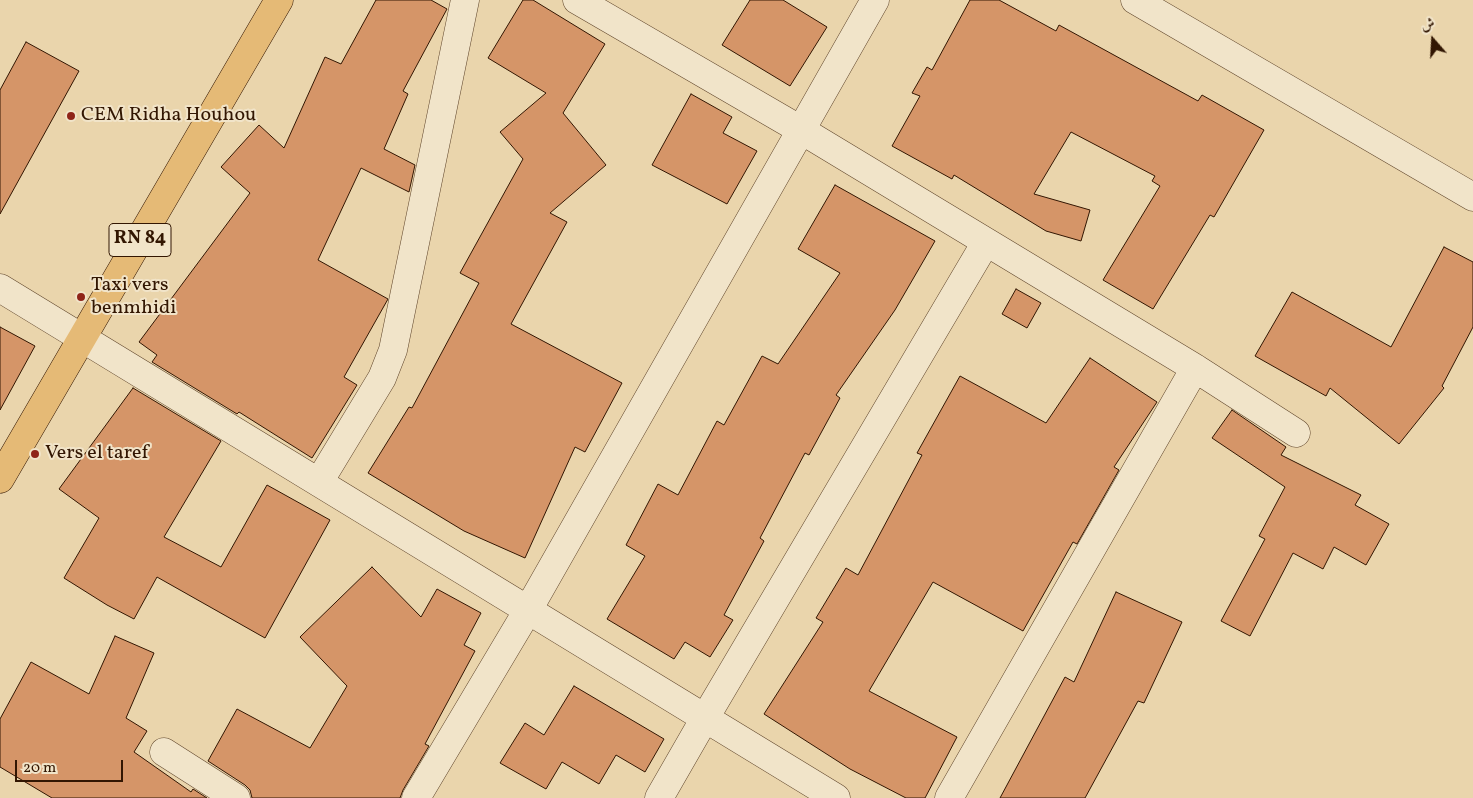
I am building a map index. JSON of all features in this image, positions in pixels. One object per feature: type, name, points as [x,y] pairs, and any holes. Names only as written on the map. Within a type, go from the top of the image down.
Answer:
[{"type":"main road","name":"RN 84","points":[[0,479],[279,0]]},
{"type":"street","points":[[319,482],[382,378],[393,350],[464,0]]},
{"type":"street","points":[[577,0],[801,130],[1195,368],[1296,432]]},
{"type":"street","points":[[416,798],[528,610],[875,0]]},
{"type":"street","points":[[1135,0],[1473,197]]},
{"type":"street","points":[[659,798],[986,242]]},
{"type":"street","points":[[0,288],[836,798]]},
{"type":"street","points":[[949,798],[1195,368]]},
{"type":"street","points":[[164,752],[236,798]]},
{"type":"building","points":[[376,0],[431,0],[447,9],[403,91],[408,94],[384,149],[415,165],[409,192],[361,168],[318,260],[388,299],[344,377],[357,385],[312,458],[239,412],[237,414],[152,362],[157,355],[139,342],[250,193],[221,167],[259,125],[284,148],[325,57],[341,64]]},
{"type":"building","points":[[523,0],[533,0],[605,44],[563,113],[606,165],[550,213],[567,222],[511,324],[622,383],[585,452],[575,447],[525,558],[464,531],[368,473],[409,407],[412,408],[479,283],[460,273],[523,159],[500,132],[546,93],[488,58]]},
{"type":"building","points":[[750,0],[783,0],[827,27],[790,86],[722,45]]},
{"type":"building","points":[[970,0],[999,0],[1056,31],[1059,25],[1198,101],[1202,95],[1264,130],[1214,217],[1210,215],[1153,309],[1103,280],[1160,186],[1152,181],[1155,176],[1071,132],[1034,194],[1090,210],[1081,241],[1046,231],[954,175],[952,179],[892,146],[920,96],[912,93],[927,67],[932,70]]},
{"type":"building","points":[[26,42],[79,71],[0,214],[0,90]]},
{"type":"building","points":[[691,94],[732,117],[723,133],[757,151],[727,204],[652,165]]},
{"type":"building","points":[[835,185],[935,241],[895,310],[836,395],[840,398],[809,455],[805,453],[760,538],[764,541],[724,615],[733,620],[710,657],[685,642],[674,659],[607,619],[645,556],[626,545],[658,484],[678,495],[717,421],[724,425],[762,356],[778,364],[840,273],[798,249]]},
{"type":"building","points":[[1444,247],[1473,262],[1473,327],[1442,386],[1444,388],[1399,444],[1330,388],[1326,396],[1255,356],[1292,292],[1391,347]]},
{"type":"building","points":[[1016,289],[1041,303],[1027,328],[1002,314]]},
{"type":"building","points":[[0,327],[35,346],[0,410]]},
{"type":"building","points":[[1090,358],[1157,402],[1114,467],[1119,470],[1077,544],[1073,542],[1023,631],[933,582],[869,691],[957,737],[925,798],[906,798],[850,769],[764,714],[823,622],[816,618],[846,568],[858,575],[922,455],[917,453],[960,376],[1046,423]]},
{"type":"building","points":[[133,388],[221,441],[164,537],[221,567],[267,485],[330,520],[265,638],[157,577],[134,619],[107,605],[64,578],[99,518],[59,489]]},
{"type":"building","points":[[1232,410],[1286,447],[1281,455],[1361,495],[1355,505],[1389,524],[1366,565],[1334,547],[1323,569],[1293,553],[1250,636],[1221,621],[1265,539],[1259,536],[1285,487],[1212,438]]},
{"type":"building","points":[[372,567],[421,617],[437,589],[481,613],[464,645],[475,651],[425,744],[429,746],[400,798],[252,798],[250,790],[245,785],[208,761],[237,709],[310,748],[347,686],[300,637]]},
{"type":"building","points":[[1116,592],[1182,622],[1144,703],[1138,701],[1085,798],[1000,798],[1065,677],[1074,682]]},
{"type":"building","points":[[115,636],[154,653],[126,718],[147,731],[134,752],[191,792],[193,789],[207,798],[52,798],[0,767],[0,719],[31,662],[89,694]]},
{"type":"building","points":[[574,686],[664,739],[645,772],[616,755],[599,784],[562,762],[546,789],[500,763],[525,723],[544,735]]},
{"type":"place","name":"CEM Ridha Houhou","points":[[71,116]]},
{"type":"place","name":"Taxi vers benmhidi","points":[[81,297]]},
{"type":"place","name":"Vers el taref","points":[[35,454]]}]
